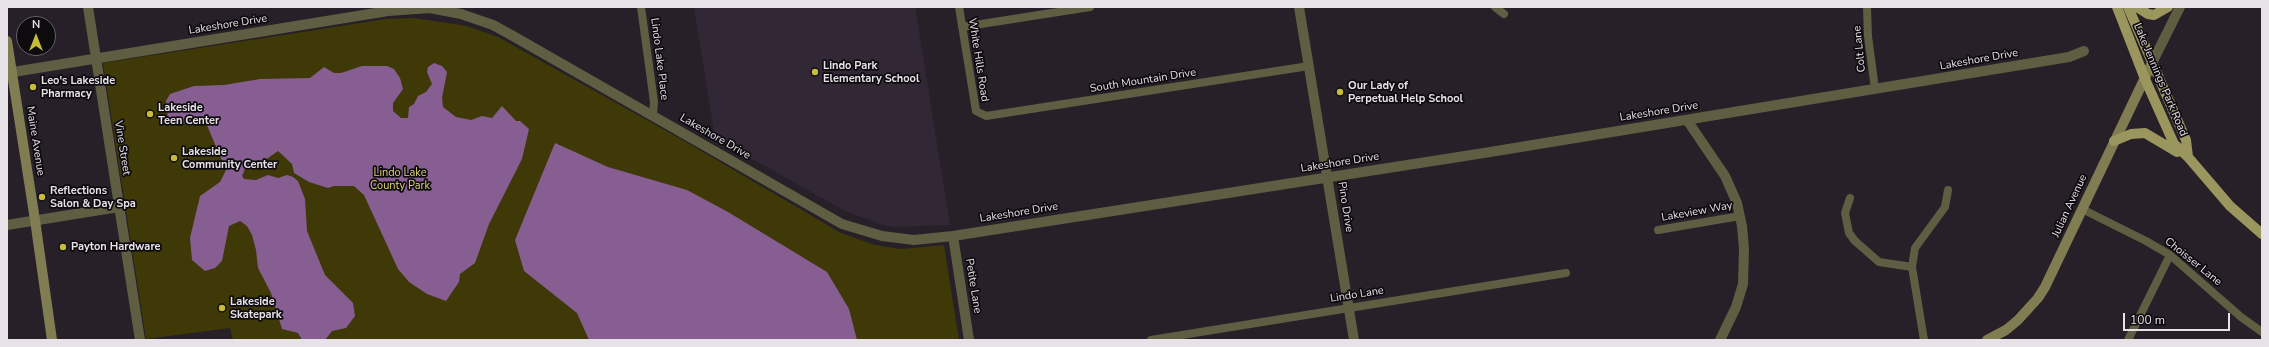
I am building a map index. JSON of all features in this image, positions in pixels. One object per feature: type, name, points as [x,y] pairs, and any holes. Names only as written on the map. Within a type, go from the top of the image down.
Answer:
[{"type":"main road","name":"Lake Jennings Park Road","points":[[2117,7],[2145,79],[2174,144],[2188,157],[2226,202],[2262,234]]},
{"type":"main road","name":"Lake Jennings Park Road","points":[[2128,7],[2186,140],[2188,157]]},
{"type":"main road","points":[[2137,7],[2148,14],[2154,15],[2159,14],[2168,7]]},
{"type":"main road","name":"Maine Avenue","points":[[7,41],[10,72],[35,220],[52,340]]},
{"type":"main road","name":"Julian Avenue","points":[[1987,340],[2012,325],[2038,298],[2152,63]]},
{"type":"main road","points":[[2114,141],[2131,134],[2145,133],[2188,157]]},
{"type":"street","name":"Vine Street","points":[[88,7],[141,339]]},
{"type":"street","name":"Lindo Lake Place","points":[[641,7],[654,102],[653,115]]},
{"type":"street","name":"White Hills Road","points":[[959,7],[976,110],[980,114]]},
{"type":"street","points":[[962,28],[1090,7]]},
{"type":"street","name":"Pino Drive","points":[[1299,7],[1354,340]]},
{"type":"street","points":[[1495,7],[1504,14]]},
{"type":"street","name":"Colt Lane","points":[[1867,7],[1868,36],[1875,89]]},
{"type":"street","points":[[2152,63],[2180,7]]},
{"type":"street","name":"Lakeshore Drive","points":[[10,72],[388,11],[430,8],[455,10],[493,25],[842,224],[869,232],[914,240],[953,236],[1328,178],[2069,57],[2084,51]]},
{"type":"street","name":"South Mountain Drive","points":[[980,114],[986,116],[1002,115],[1309,66]]},
{"type":"street","points":[[1687,120],[1725,176],[1740,216],[1744,249],[1743,284],[1734,312],[1720,340]]},
{"type":"street","points":[[1924,340],[1912,267],[1915,248],[1945,207],[1948,190]]},
{"type":"street","points":[[1850,198],[1845,213],[1849,233],[1861,248],[1879,262],[1912,267]]},
{"type":"street","points":[[7,225],[119,207]]},
{"type":"street","name":"Choisser Lane","points":[[2082,209],[2146,241],[2170,255],[2241,317],[2262,332]]},
{"type":"street","name":"Lakeview Way","points":[[1658,230],[1740,216]]},
{"type":"street","name":"Petite Lane","points":[[953,236],[969,340]]},
{"type":"street","points":[[2129,340],[2170,255]]},
{"type":"street","name":"Lindo Lane","points":[[1151,340],[1566,273]]},
{"type":"shaded area","name":"Lindo Park Elementary School","points":[[694,7],[915,7],[950,225],[890,227],[847,212],[715,138]]},
{"type":"shaded area","points":[[434,63],[442,66],[447,72],[442,98],[443,107],[456,117],[471,120],[482,116],[492,118],[502,106],[516,121],[520,121],[529,129],[522,159],[489,224],[475,263],[460,274],[459,282],[446,301],[427,294],[409,282],[398,269],[364,195],[354,186],[334,186],[328,188],[309,182],[294,173],[292,164],[278,151],[258,165],[245,169],[242,176],[244,179],[256,180],[268,175],[278,178],[287,175],[298,181],[305,199],[307,231],[325,275],[353,303],[355,316],[346,328],[332,331],[325,340],[302,340],[298,333],[282,329],[271,293],[258,268],[256,250],[252,235],[247,226],[240,221],[229,226],[222,261],[215,268],[205,271],[192,260],[190,238],[200,196],[220,182],[226,170],[206,123],[201,120],[180,124],[172,123],[168,118],[166,101],[170,94],[194,86],[224,85],[260,79],[310,78],[324,67],[334,73],[341,73],[362,66],[387,66],[394,69],[400,78],[403,89],[393,103],[393,111],[401,118],[408,118],[409,107],[414,104],[418,96],[426,92],[432,84],[427,72],[428,67]]},
{"type":"shaded area","points":[[555,143],[608,167],[687,190],[728,212],[827,272],[849,309],[857,340],[589,340],[577,313],[524,271],[515,240]]},
{"type":"green space","name":"Lindo Lake County Park","points":[[414,18],[467,26],[498,37],[686,142],[841,233],[875,245],[901,249],[944,245],[959,340],[233,340],[230,328],[146,339],[103,63],[386,19]]},
{"type":"place","name":"Lindo Park Elementary School","points":[[815,72]]},
{"type":"place","name":"Leo's Lakeside Pharmacy","points":[[33,87]]},
{"type":"place","name":"Our Lady of Perpetual Help School","points":[[1340,92]]},
{"type":"place","name":"Lakeside Teen Center","points":[[150,114]]},
{"type":"place","name":"Lakeside Community Center","points":[[174,158]]},
{"type":"place","name":"Reflections Salon & Day Spa","points":[[42,197]]},
{"type":"place","name":"Payton Hardware","points":[[63,247]]},
{"type":"place","name":"Lakeside Skatepark","points":[[222,308]]}]
